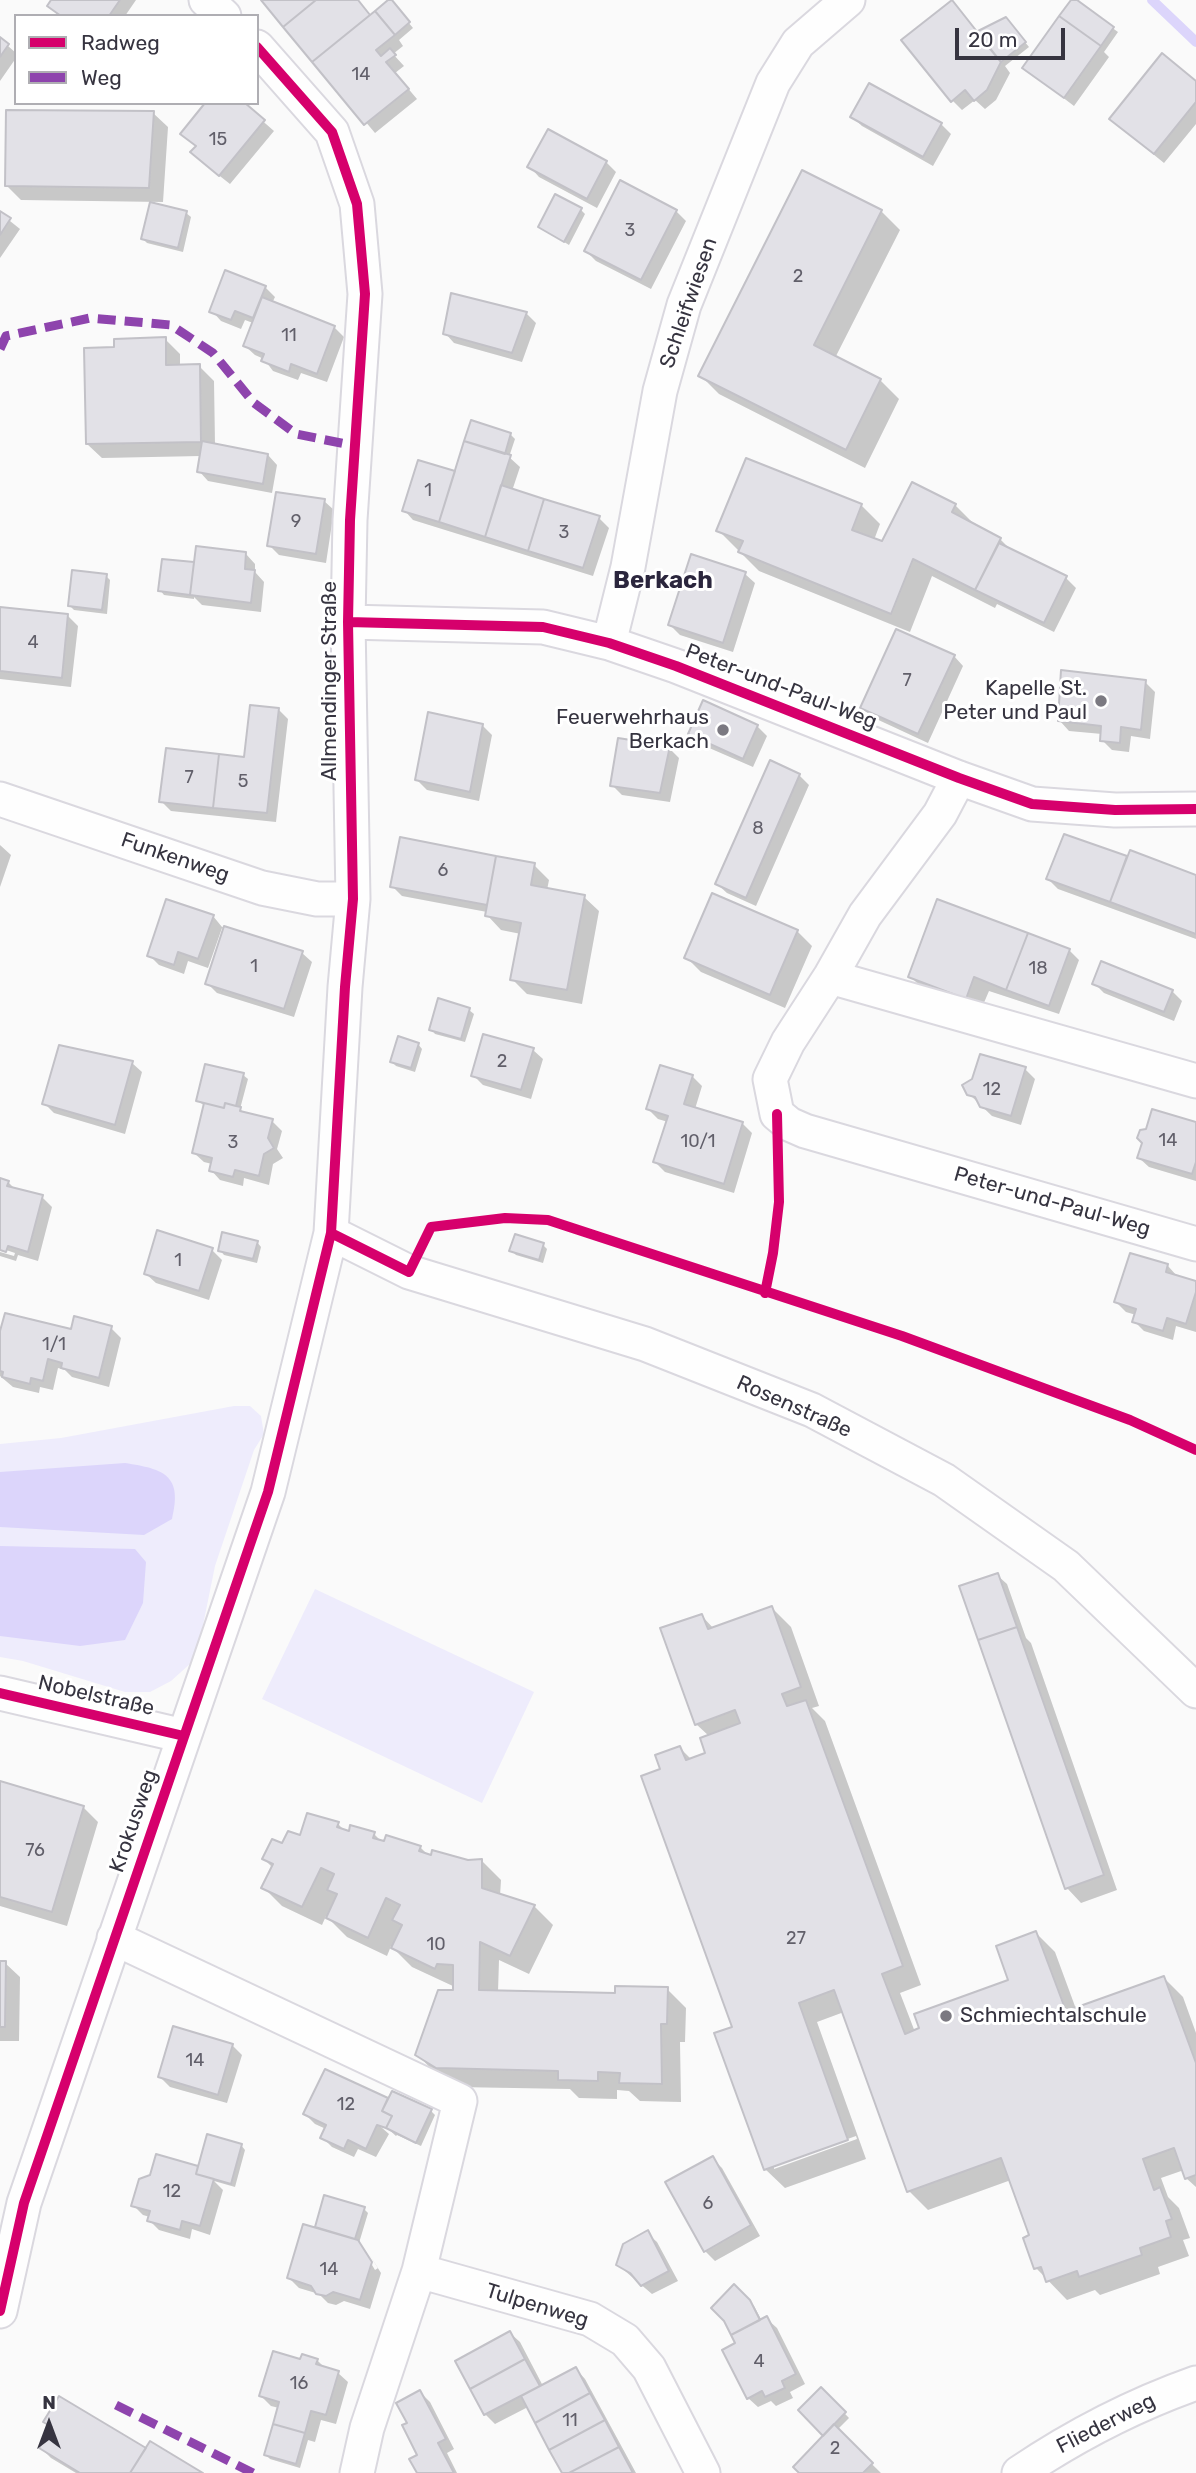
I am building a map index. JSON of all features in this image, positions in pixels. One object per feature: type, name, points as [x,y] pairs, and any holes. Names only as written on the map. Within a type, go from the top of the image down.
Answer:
[{"type":"street","points":[[206,0],[221,14]]},
{"type":"street","name":"Schleifwiesen","points":[[609,643],[628,566],[660,391],[684,306],[773,83],[797,43],[848,0]]},
{"type":"street","name":"Allmendinger Straße","points":[[259,49],[332,132],[357,204],[365,294],[350,520],[348,622],[353,899],[345,987],[331,1233],[304,1343]]},
{"type":"street","name":"Peter-und-Paul-Weg","points":[[348,622],[543,627],[609,643],[708,678],[959,778],[1032,804],[1115,810],[1196,809]]},
{"type":"street","name":"Peter-und-Paul-Weg","points":[[959,778],[940,814],[865,915],[830,977],[788,1042],[770,1079],[777,1114],[804,1131],[1196,1244]]},
{"type":"street","name":"Funkenweg","points":[[0,799],[262,888],[317,900],[353,899]]},
{"type":"street","points":[[830,977],[1196,1081]]},
{"type":"street","name":"Rosenstraße","points":[[331,1233],[410,1272],[645,1344],[812,1410],[944,1480],[1066,1566],[1196,1691]]},
{"type":"street","name":"Krokusweg","points":[[0,2311],[24,2203],[268,1492],[304,1343]]},
{"type":"street","name":"Nobelstraße","points":[[0,1693],[184,1736]]},
{"type":"street","points":[[114,1938],[460,2101],[419,2271],[367,2428],[357,2473]]},
{"type":"street","name":"Tulpenweg","points":[[419,2271],[590,2319],[625,2340],[649,2368],[704,2473]]},
{"type":"street","name":"Fliederweg","points":[[1019,2473],[1107,2422],[1168,2393],[1196,2384]]},
{"type":"shaded area","points":[[234,1406],[250,1406],[261,1416],[264,1434],[254,1450],[215,1566],[201,1635],[191,1663],[171,1681],[150,1692],[125,1692],[23,1661],[0,1657],[0,1444],[61,1438]]},
{"type":"shaded area","points":[[125,1463],[150,1468],[167,1477],[175,1493],[172,1519],[144,1535],[0,1527],[0,1472]]},
{"type":"shaded area","points":[[0,1546],[135,1549],[146,1562],[143,1603],[125,1640],[80,1646],[0,1636]]},
{"type":"shaded area","points":[[315,1589],[534,1692],[482,1803],[262,1699]]},
{"type":"building","points":[[51,0],[120,0],[110,14],[58,14],[47,6]]},
{"type":"building","points":[[261,0],[316,0],[283,27]]},
{"type":"building","points":[[316,0],[358,0],[370,15],[312,62],[283,27]]},
{"type":"building","points":[[388,0],[392,0],[410,22],[395,35],[375,11]]},
{"type":"building","points":[[952,0],[1001,62],[987,90],[974,101],[965,90],[951,102],[901,40]]},
{"type":"building","points":[[1071,0],[1077,0],[1114,27],[1101,46],[1059,16]]},
{"type":"building","points":[[375,11],[395,35],[376,50],[381,56],[390,48],[396,55],[386,62],[409,89],[364,125],[312,62]]},
{"type":"building","points":[[1059,16],[1101,46],[1064,98],[1022,68]]},
{"type":"building","points":[[1006,17],[1026,42],[1001,62],[976,32]]},
{"type":"building","points":[[0,37],[9,44],[0,57]]},
{"type":"building","points":[[1162,53],[1196,81],[1196,102],[1154,154],[1109,119]]},
{"type":"building","points":[[869,83],[942,123],[923,157],[850,117]]},
{"type":"building","points":[[203,105],[247,105],[265,120],[219,176],[190,152],[196,146],[180,134]]},
{"type":"building","points":[[6,110],[154,111],[149,188],[5,186]]},
{"type":"building","points":[[548,129],[607,161],[587,199],[527,167]]},
{"type":"building","points":[[802,170],[882,210],[814,345],[881,379],[846,450],[698,376]]},
{"type":"building","points":[[620,180],[677,210],[641,280],[584,251]]},
{"type":"building","points":[[555,194],[582,208],[564,242],[538,227]]},
{"type":"building","points":[[150,202],[187,211],[178,248],[141,239]]},
{"type":"building","points":[[0,211],[11,218],[0,235]]},
{"type":"building","points":[[225,270],[266,286],[253,318],[235,311],[231,320],[209,312]]},
{"type":"building","points":[[451,293],[527,312],[512,353],[443,334]]},
{"type":"building","points":[[262,297],[335,326],[317,374],[291,364],[289,372],[261,361],[264,354],[243,346]]},
{"type":"building","points":[[166,337],[166,365],[200,364],[201,442],[86,444],[84,348],[114,347],[114,339]]},
{"type":"building","points":[[471,420],[511,433],[505,454],[464,441]]},
{"type":"building","points":[[202,441],[268,454],[263,484],[197,472]]},
{"type":"building","points":[[464,441],[511,455],[485,537],[439,522]]},
{"type":"building","points":[[746,458],[862,504],[852,530],[882,541],[912,482],[956,504],[952,512],[1001,538],[975,590],[913,559],[891,614],[738,552],[743,541],[716,531]]},
{"type":"building","points":[[418,460],[455,471],[439,522],[402,511]]},
{"type":"building","points":[[501,485],[544,499],[528,551],[485,537]]},
{"type":"building","points":[[276,492],[325,499],[316,554],[267,546]]},
{"type":"building","points":[[544,499],[600,516],[583,568],[528,551]]},
{"type":"building","points":[[999,543],[1067,576],[1044,623],[975,590]]},
{"type":"building","points":[[196,546],[246,552],[245,569],[255,570],[251,603],[190,595]]},
{"type":"building","points":[[691,554],[746,572],[723,643],[668,625]]},
{"type":"building","points":[[162,559],[194,562],[190,595],[158,591]]},
{"type":"building","points":[[72,570],[107,574],[102,610],[68,606]]},
{"type":"building","points":[[0,607],[68,614],[62,678],[0,671]]},
{"type":"building","points":[[896,629],[955,655],[918,734],[860,708]]},
{"type":"building","name":"Kapelle St. Peter und Paul","points":[[1061,670],[1146,680],[1141,730],[1121,727],[1120,743],[1100,741],[1101,726],[1058,721]]},
{"type":"building","name":"Feuerwehrhaus Berkach","points":[[703,700],[758,725],[743,759],[688,734]]},
{"type":"building","points":[[250,705],[279,708],[267,813],[213,808],[219,754],[244,757]]},
{"type":"building","points":[[428,712],[483,724],[470,792],[415,780]]},
{"type":"building","points":[[618,738],[670,746],[660,793],[610,786]]},
{"type":"building","points":[[166,748],[219,754],[213,808],[159,802]]},
{"type":"building","points":[[770,760],[800,774],[746,898],[715,884]]},
{"type":"building","points":[[1064,834],[1127,856],[1110,902],[1046,879]]},
{"type":"building","points":[[400,837],[496,856],[487,905],[390,887]]},
{"type":"building","points":[[1130,850],[1196,875],[1196,934],[1110,902]]},
{"type":"building","points":[[496,856],[535,863],[531,885],[585,895],[567,990],[510,980],[521,923],[485,916]]},
{"type":"building","points":[[712,893],[798,930],[770,995],[684,958]]},
{"type":"building","points":[[166,899],[214,915],[198,959],[178,952],[174,965],[147,956]]},
{"type":"building","points":[[937,899],[1028,933],[1006,990],[974,977],[966,999],[908,977]]},
{"type":"building","points":[[224,926],[303,951],[284,1009],[205,984]]},
{"type":"building","points":[[1028,933],[1070,949],[1049,1006],[1006,990]]},
{"type":"building","points":[[1101,961],[1173,990],[1164,1012],[1092,984]]},
{"type":"building","points":[[438,998],[470,1008],[461,1039],[429,1030]]},
{"type":"building","points":[[483,1034],[534,1048],[521,1090],[471,1076]]},
{"type":"building","points":[[398,1036],[419,1043],[411,1068],[390,1062]]},
{"type":"building","points":[[59,1045],[133,1061],[115,1125],[42,1104]]},
{"type":"building","points":[[980,1054],[1026,1067],[1011,1116],[980,1107],[975,1097],[967,1095],[962,1085],[972,1079]]},
{"type":"building","points":[[205,1064],[244,1073],[236,1106],[225,1103],[224,1108],[196,1101]]},
{"type":"building","points":[[660,1065],[693,1075],[684,1104],[743,1122],[724,1184],[653,1162],[668,1116],[646,1109]]},
{"type":"building","points":[[204,1103],[224,1108],[225,1103],[241,1107],[240,1111],[273,1119],[268,1138],[274,1148],[264,1154],[259,1176],[235,1170],[233,1177],[209,1171],[212,1158],[192,1153]]},
{"type":"building","points":[[1152,1109],[1196,1122],[1196,1162],[1192,1174],[1137,1158],[1142,1143],[1137,1138],[1140,1130],[1146,1129]]},
{"type":"building","points":[[0,1178],[9,1181],[7,1186],[43,1195],[28,1252],[8,1246],[6,1252],[0,1250]]},
{"type":"building","points":[[157,1230],[213,1248],[199,1291],[144,1274]]},
{"type":"building","points":[[222,1232],[258,1241],[253,1259],[218,1251]]},
{"type":"building","points":[[515,1234],[544,1243],[539,1260],[509,1251]]},
{"type":"building","points":[[1130,1253],[1168,1264],[1166,1272],[1196,1281],[1196,1292],[1186,1324],[1167,1318],[1163,1331],[1132,1322],[1136,1309],[1114,1302]]},
{"type":"building","points":[[5,1313],[71,1329],[74,1316],[112,1326],[99,1378],[61,1368],[62,1363],[48,1359],[43,1381],[31,1378],[30,1384],[2,1377],[0,1331]]},
{"type":"building","points":[[998,1573],[1017,1627],[978,1640],[959,1586]]},
{"type":"building","points":[[772,1606],[801,1687],[782,1694],[787,1706],[806,1700],[903,1966],[882,1974],[905,2034],[919,2028],[914,2014],[1008,1980],[996,1946],[1036,1931],[1066,2011],[1164,1976],[1196,2063],[1196,2175],[1185,2179],[1174,2148],[1143,2159],[1154,2190],[1160,2187],[1172,2219],[1166,2221],[1171,2237],[1140,2248],[1142,2255],[1079,2277],[1077,2271],[1046,2282],[1041,2267],[1034,2269],[1023,2238],[1029,2235],[1001,2158],[907,2192],[834,1990],[799,2003],[848,2140],[764,2170],[714,2033],[732,2027],[641,1776],[660,1769],[655,1755],[680,1746],[686,1760],[705,1753],[700,1738],[740,1723],[735,1710],[695,1725],[660,1628],[702,1614],[708,1629]]},
{"type":"building","points":[[1017,1627],[1104,1875],[1065,1889],[978,1640]]},
{"type":"building","points":[[0,1781],[84,1806],[52,1912],[0,1897]]},
{"type":"building","points":[[307,1813],[339,1822],[337,1827],[349,1831],[350,1825],[375,1832],[373,1838],[384,1841],[386,1835],[421,1846],[419,1851],[431,1855],[432,1850],[468,1860],[482,1859],[482,1888],[535,1905],[510,1956],[480,1942],[479,1990],[615,1993],[615,1986],[668,1987],[667,2024],[661,2024],[662,2084],[619,2083],[620,2073],[598,2072],[598,2081],[558,2080],[558,2071],[436,2068],[415,2055],[438,1990],[453,1990],[453,1965],[437,1964],[435,1969],[391,1948],[402,1925],[392,1920],[400,1905],[386,1898],[368,1938],[326,1918],[337,1894],[327,1890],[334,1874],[321,1868],[302,1907],[261,1888],[273,1864],[262,1859],[272,1839],[282,1843],[288,1831],[300,1835]]},
{"type":"building","points":[[0,1961],[6,1961],[5,2027],[0,2027]]},
{"type":"building","points":[[173,2026],[233,2044],[218,2095],[158,2077]]},
{"type":"building","points":[[325,2069],[388,2098],[382,2111],[392,2116],[386,2128],[377,2125],[366,2149],[348,2140],[344,2149],[320,2138],[326,2125],[303,2114]]},
{"type":"building","points":[[392,2091],[432,2109],[416,2143],[386,2128],[392,2116],[382,2111]]},
{"type":"building","points":[[207,2134],[242,2144],[231,2184],[196,2174]]},
{"type":"building","points":[[156,2154],[198,2166],[196,2174],[214,2179],[200,2226],[182,2221],[180,2230],[147,2221],[150,2211],[131,2206],[139,2179],[150,2175]]},
{"type":"building","points":[[713,2156],[751,2225],[704,2252],[665,2182]]},
{"type":"building","points":[[324,2195],[365,2207],[355,2239],[315,2227]]},
{"type":"building","points":[[303,2224],[358,2240],[372,2262],[360,2300],[333,2292],[326,2296],[316,2294],[311,2286],[287,2278]]},
{"type":"building","points":[[648,2230],[669,2271],[641,2286],[630,2273],[616,2265],[623,2244]]},
{"type":"building","points":[[734,2284],[750,2300],[760,2320],[731,2335],[724,2321],[711,2308]]},
{"type":"building","points":[[767,2316],[796,2374],[782,2381],[785,2388],[765,2397],[762,2391],[747,2399],[722,2350],[735,2343],[731,2335]]},
{"type":"building","points":[[510,2331],[525,2359],[470,2389],[455,2361]]},
{"type":"building","points":[[273,2351],[300,2359],[302,2354],[318,2359],[316,2364],[339,2371],[326,2415],[311,2411],[305,2433],[273,2424],[279,2402],[259,2396]]},
{"type":"building","points":[[525,2359],[540,2386],[484,2415],[470,2389]]},
{"type":"building","points":[[576,2367],[590,2393],[535,2423],[521,2396]]},
{"type":"building","points":[[821,2387],[846,2412],[823,2436],[798,2410]]},
{"type":"building","points":[[420,2390],[446,2439],[438,2443],[454,2473],[417,2473],[409,2459],[417,2455],[402,2425],[407,2423],[396,2403]]},
{"type":"building","points":[[590,2393],[605,2420],[549,2450],[535,2423]]},
{"type":"building","points":[[59,2396],[146,2448],[130,2473],[80,2473],[39,2448],[52,2427],[43,2422]]},
{"type":"building","points":[[605,2420],[619,2447],[569,2473],[562,2473],[549,2450]]},
{"type":"building","points":[[273,2424],[305,2433],[296,2464],[264,2455]]},
{"type":"building","points":[[834,2424],[873,2463],[863,2473],[799,2473],[793,2467]]},
{"type":"building","points":[[150,2441],[203,2473],[130,2473]]},
{"type":"building","points":[[619,2447],[633,2473],[569,2473]]},
{"type":"waterway","points":[[1152,0],[1196,42]]},
{"type":"marked path","points":[[0,349],[6,336],[90,318],[171,325],[213,353],[254,403],[296,434],[356,446]]},
{"type":"marked path","points":[[116,2405],[253,2473]]},
{"type":"cycle path","points":[[0,2311],[24,2203],[268,1492],[331,1233],[345,987],[353,899],[348,622],[350,520],[365,294],[357,204],[332,132],[259,49]]},
{"type":"cycle path","points":[[348,622],[543,627],[609,643],[676,666],[959,778],[1032,804],[1115,810],[1196,809]]},
{"type":"cycle path","points":[[765,1293],[779,1202],[777,1114]]},
{"type":"cycle path","points":[[331,1233],[409,1272],[431,1227],[505,1218],[548,1220],[902,1336],[1130,1420],[1196,1450]]},
{"type":"cycle path","points":[[0,1693],[184,1736]]},
{"type":"place","name":"Kapelle St. Peter und Paul","points":[[1101,701]]},
{"type":"place","name":"Feuerwehrhaus Berkach","points":[[723,730]]},
{"type":"place","name":"Schmiechtalschule","points":[[946,2016]]},
{"type":"district","name":"Berkach","points":[[663,581]]}]
